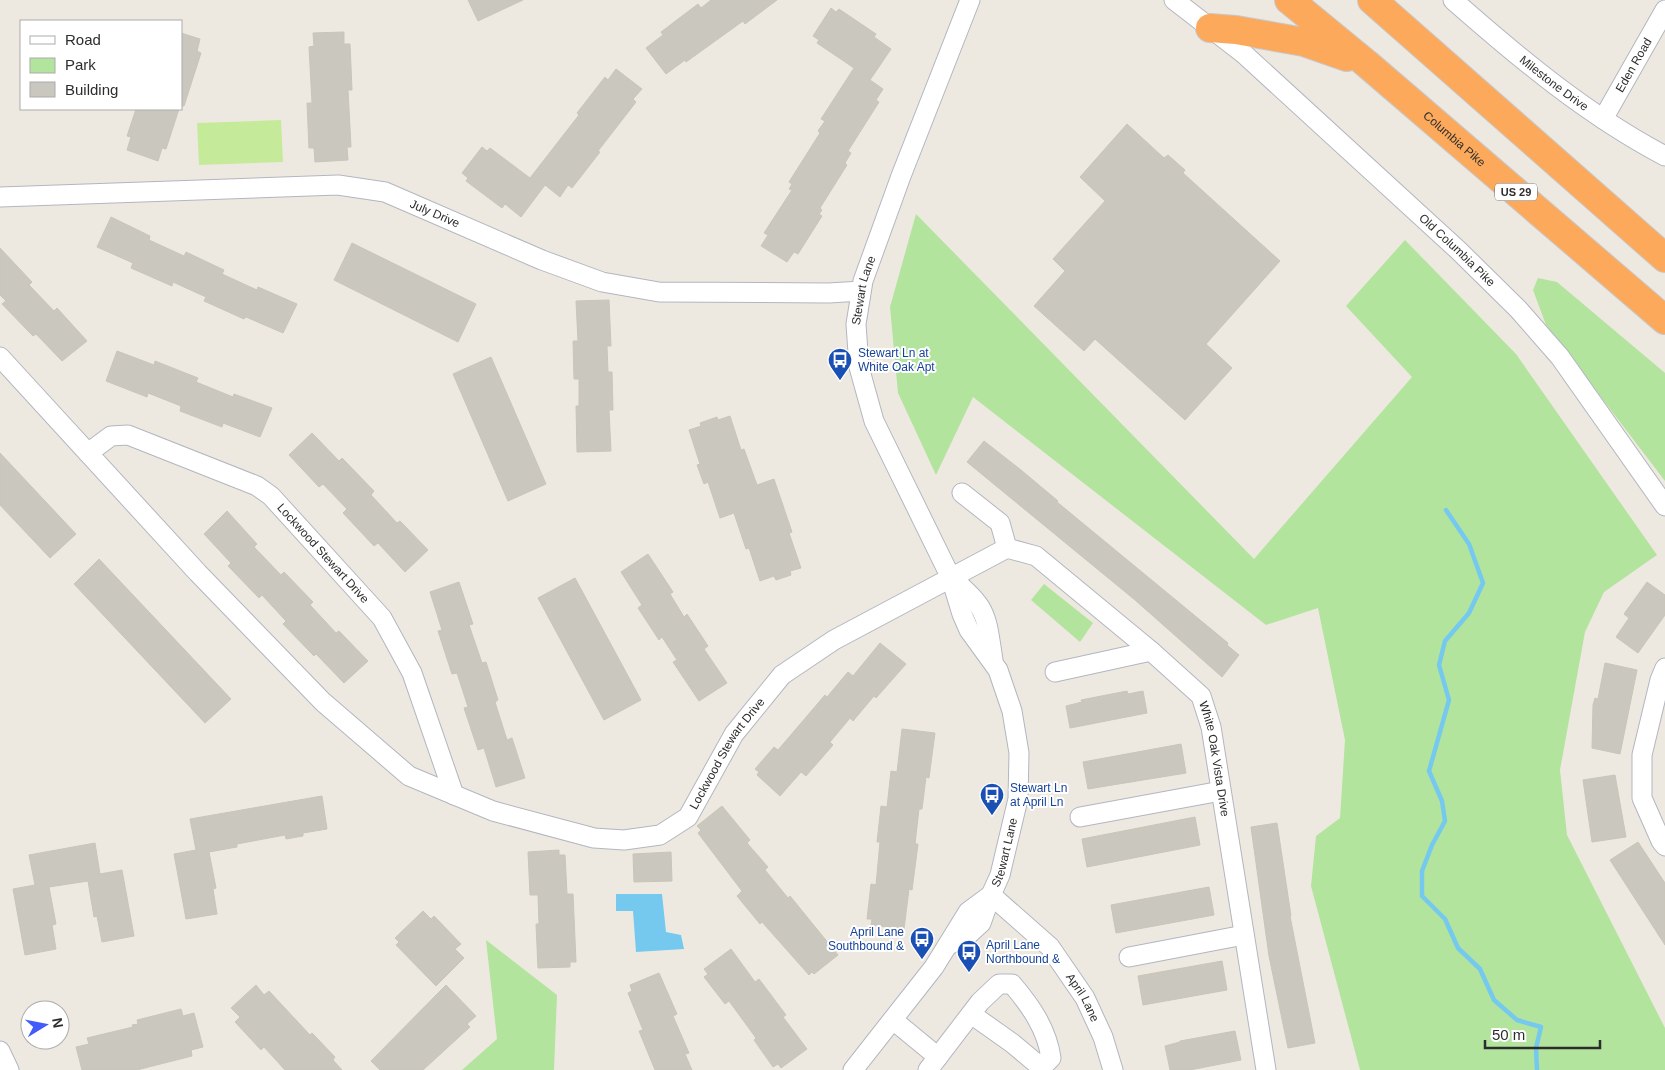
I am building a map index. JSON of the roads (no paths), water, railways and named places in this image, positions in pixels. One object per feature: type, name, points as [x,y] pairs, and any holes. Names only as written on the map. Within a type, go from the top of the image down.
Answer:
[{"type":"highway","points":[[1372,0],[1665,258]]},
{"type":"highway","points":[[1223,29],[1281,20],[1300,3]]},
{"type":"highway","name":"Columbia Pike","points":[[1300,3],[1367,64],[1665,320]]},
{"type":"highway","points":[[1223,29],[1304,42],[1367,64]]},
{"type":"street","name":"Stewart Lane","points":[[853,1070],[934,967],[947,946],[969,934],[980,923],[1000,875],[1018,799],[1019,753],[1012,711],[998,670],[993,664],[987,619],[980,605],[970,593],[951,578],[874,422],[859,367],[856,324],[863,281],[901,176],[970,0]]},
{"type":"street","name":"Old Columbia Pike","points":[[1174,0],[1223,29]]},
{"type":"street","name":"Old Columbia Pike","points":[[1196,0],[1244,54],[1458,250],[1518,308],[1560,357],[1665,506]]},
{"type":"street","name":"Milestone Drive","points":[[1453,0],[1558,88],[1637,141],[1665,156]]},
{"type":"street","name":"Eden Road","points":[[1603,119],[1665,10]]},
{"type":"street","name":"July Drive","points":[[0,197],[338,185],[386,192],[542,260],[602,282],[659,292],[829,293],[861,291]]},
{"type":"street","name":"Lockwood Stewart Drive","points":[[0,357],[198,573],[323,702],[410,776],[493,811],[594,838],[624,840],[660,835],[688,816],[734,734],[782,675],[834,640],[951,578]]},
{"type":"street","name":"Lockwood Stewart Drive","points":[[88,453],[111,436],[128,435],[257,486],[271,496],[382,618],[412,673],[454,795]]},
{"type":"street","points":[[951,578],[1007,548],[1000,523],[962,493]]},
{"type":"street","name":"White Oak Vista Drive","points":[[1007,548],[1036,556],[1151,651],[1202,696],[1211,727],[1266,1070]]},
{"type":"street","points":[[1055,672],[1151,651]]},
{"type":"street","points":[[1663,677],[1642,755],[1642,798],[1665,846]]},
{"type":"street","points":[[1080,817],[1221,791]]},
{"type":"street","name":"April Lane","points":[[991,895],[1050,947],[1085,998],[1103,1038],[1113,1070]]},
{"type":"street","points":[[1128,957],[1244,935]]},
{"type":"street","points":[[893,1020],[933,1063],[980,1002],[999,984],[1012,984],[1028,1002],[1046,1036],[1051,1058],[1046,1063],[1036,1063],[1012,1043],[971,1014]]},
{"type":"street","points":[[0,1051],[9,1070]]},
{"type":"water","points":[[616,894],[662,894],[666,932],[681,935],[684,949],[636,952],[633,911],[616,911]]},
{"type":"waterway","points":[[1446,510],[1469,544],[1483,583],[1469,613],[1445,641],[1439,665],[1449,700],[1429,771],[1442,801],[1445,821],[1432,845],[1422,871],[1422,896],[1445,919],[1458,948],[1480,969],[1494,1000],[1517,1020],[1541,1027],[1536,1048],[1537,1070]]},
{"type":"place","name":"Stewart Ln at White Oak Apt","points":[[840,381]]},
{"type":"place","name":"Stewart Ln at April Ln","points":[[992,816]]},
{"type":"place","name":"April Lane Southbound &","points":[[922,960]]},
{"type":"place","name":"April Lane Northbound &","points":[[969,973]]}]
